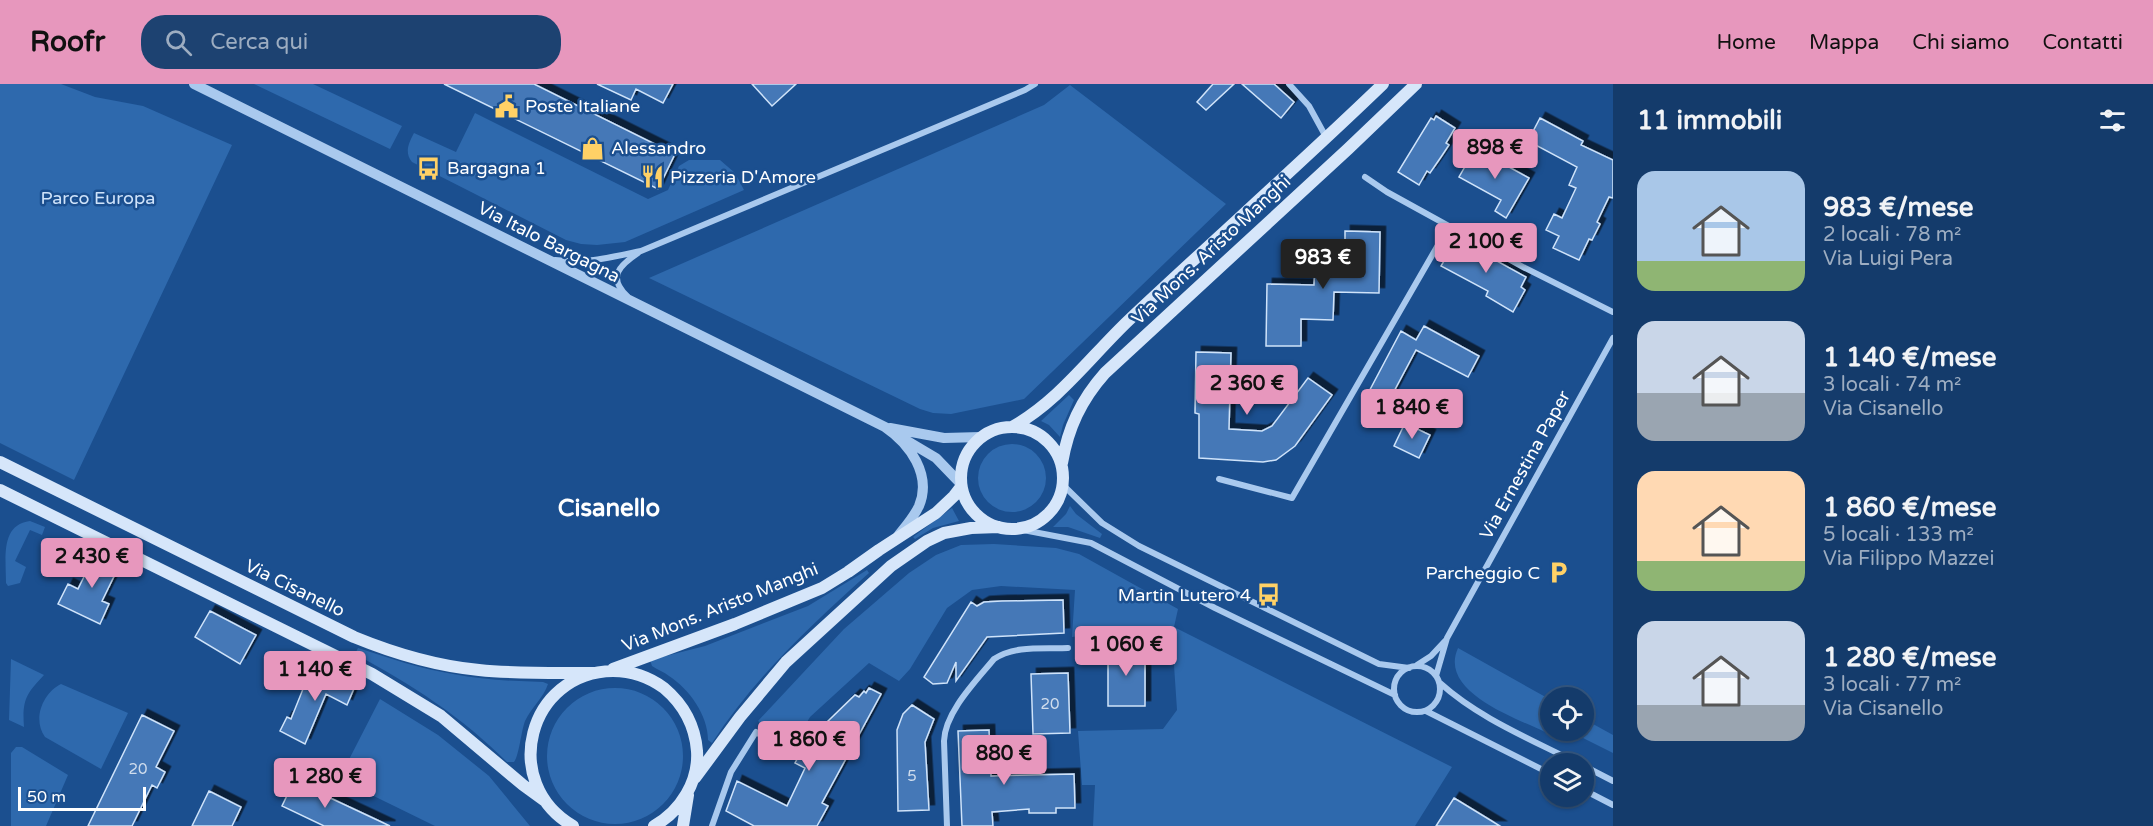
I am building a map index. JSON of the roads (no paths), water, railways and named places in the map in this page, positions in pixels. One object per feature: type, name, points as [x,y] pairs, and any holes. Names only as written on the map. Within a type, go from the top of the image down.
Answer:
[{"type":"main road","name":"Via Mons. Aristo Manghi","points":[[1012,427],[1031,416],[1055,396],[1120,328],[1383,84]]},
{"type":"main road","name":"Via Mons. Aristo Manghi","points":[[1062,464],[1066,442],[1077,413],[1085,397],[1105,373],[1416,84]]},
{"type":"main road","points":[[654,826],[670,815],[740,717],[786,662],[891,566],[927,541],[944,533],[971,528],[1018,529],[1045,518],[1055,506],[1063,485],[1062,464],[1052,446],[1031,430],[1012,427],[996,429],[981,437],[966,455],[961,472],[961,485],[966,501],[974,513],[986,522],[999,527]]},
{"type":"main road","name":"Via Cisanello","points":[[0,462],[354,638],[374,645],[411,656],[477,670],[634,673],[652,680],[681,705],[693,731],[697,750],[696,768],[683,826]]},
{"type":"main road","name":"Via Mons. Aristo Manghi","points":[[556,826],[536,785],[530,761],[531,744],[537,720],[545,706],[564,687],[578,679],[735,624],[809,594],[849,572],[936,513],[954,496],[961,485]]},
{"type":"main road","points":[[0,490],[393,685],[441,716],[546,803],[564,821],[573,826]]},
{"type":"street","points":[[544,258],[587,261],[641,250],[1035,84]]},
{"type":"street","points":[[1289,84],[1309,106],[1326,137]]},
{"type":"street","name":"Via Italo Bargagna","points":[[194,85],[885,427],[936,458],[961,485]]},
{"type":"street","points":[[1365,177],[1387,192],[1525,268],[1613,312]]},
{"type":"street","points":[[1219,478],[1292,498],[1449,226]]},
{"type":"street","points":[[641,250],[621,266],[617,276],[618,284],[624,293],[642,307]]},
{"type":"street","name":"Via Ernestina Paper","points":[[1412,667],[1431,656],[1447,638],[1613,338]]},
{"type":"street","name":"Via Italo Bargagna","points":[[885,427],[944,438],[981,437]]},
{"type":"street","name":"Via Italo Bargagna","points":[[896,539],[915,513],[923,491],[915,458],[898,436]]},
{"type":"street","points":[[1063,485],[1102,524],[1139,546],[1379,664],[1427,668],[1455,697],[1479,713],[1557,753]]},
{"type":"street","points":[[1018,529],[1091,543],[1215,608],[1395,695],[1406,709],[1419,712],[1432,708],[1440,696],[1440,683]]},
{"type":"street","name":"Via Ernestina Paper","points":[[1436,676],[1447,638]]},
{"type":"street","points":[[947,826],[944,734],[947,722],[957,706],[994,659],[1002,654],[1020,649],[1068,648]]},
{"type":"street","points":[[1395,695],[1396,681],[1403,670],[1412,667]]},
{"type":"street","points":[[1426,711],[1540,768]]},
{"type":"street","points":[[712,826],[730,772],[756,732],[767,739]]},
{"type":"street","points":[[1594,771],[1613,781]]},
{"type":"street","points":[[1594,795],[1613,805]]},
{"type":"place","name":"Poste Italiane","points":[[507,106]]},
{"type":"place","name":"Alessandro","points":[[593,148]]},
{"type":"place","name":"Bargagna 1","points":[[429,168]]},
{"type":"place","name":"Pizzeria D'Amore","points":[[652,177]]},
{"type":"place","name":"Parcheggio C","points":[[1558,573]]},
{"type":"place","name":"Martin Lutero 4","points":[[1269,595]]},
{"type":"district","name":"Cisanello","points":[[609,508]]},
{"type":"park label","name":"Parco Europa","points":[[98,198]]}]
